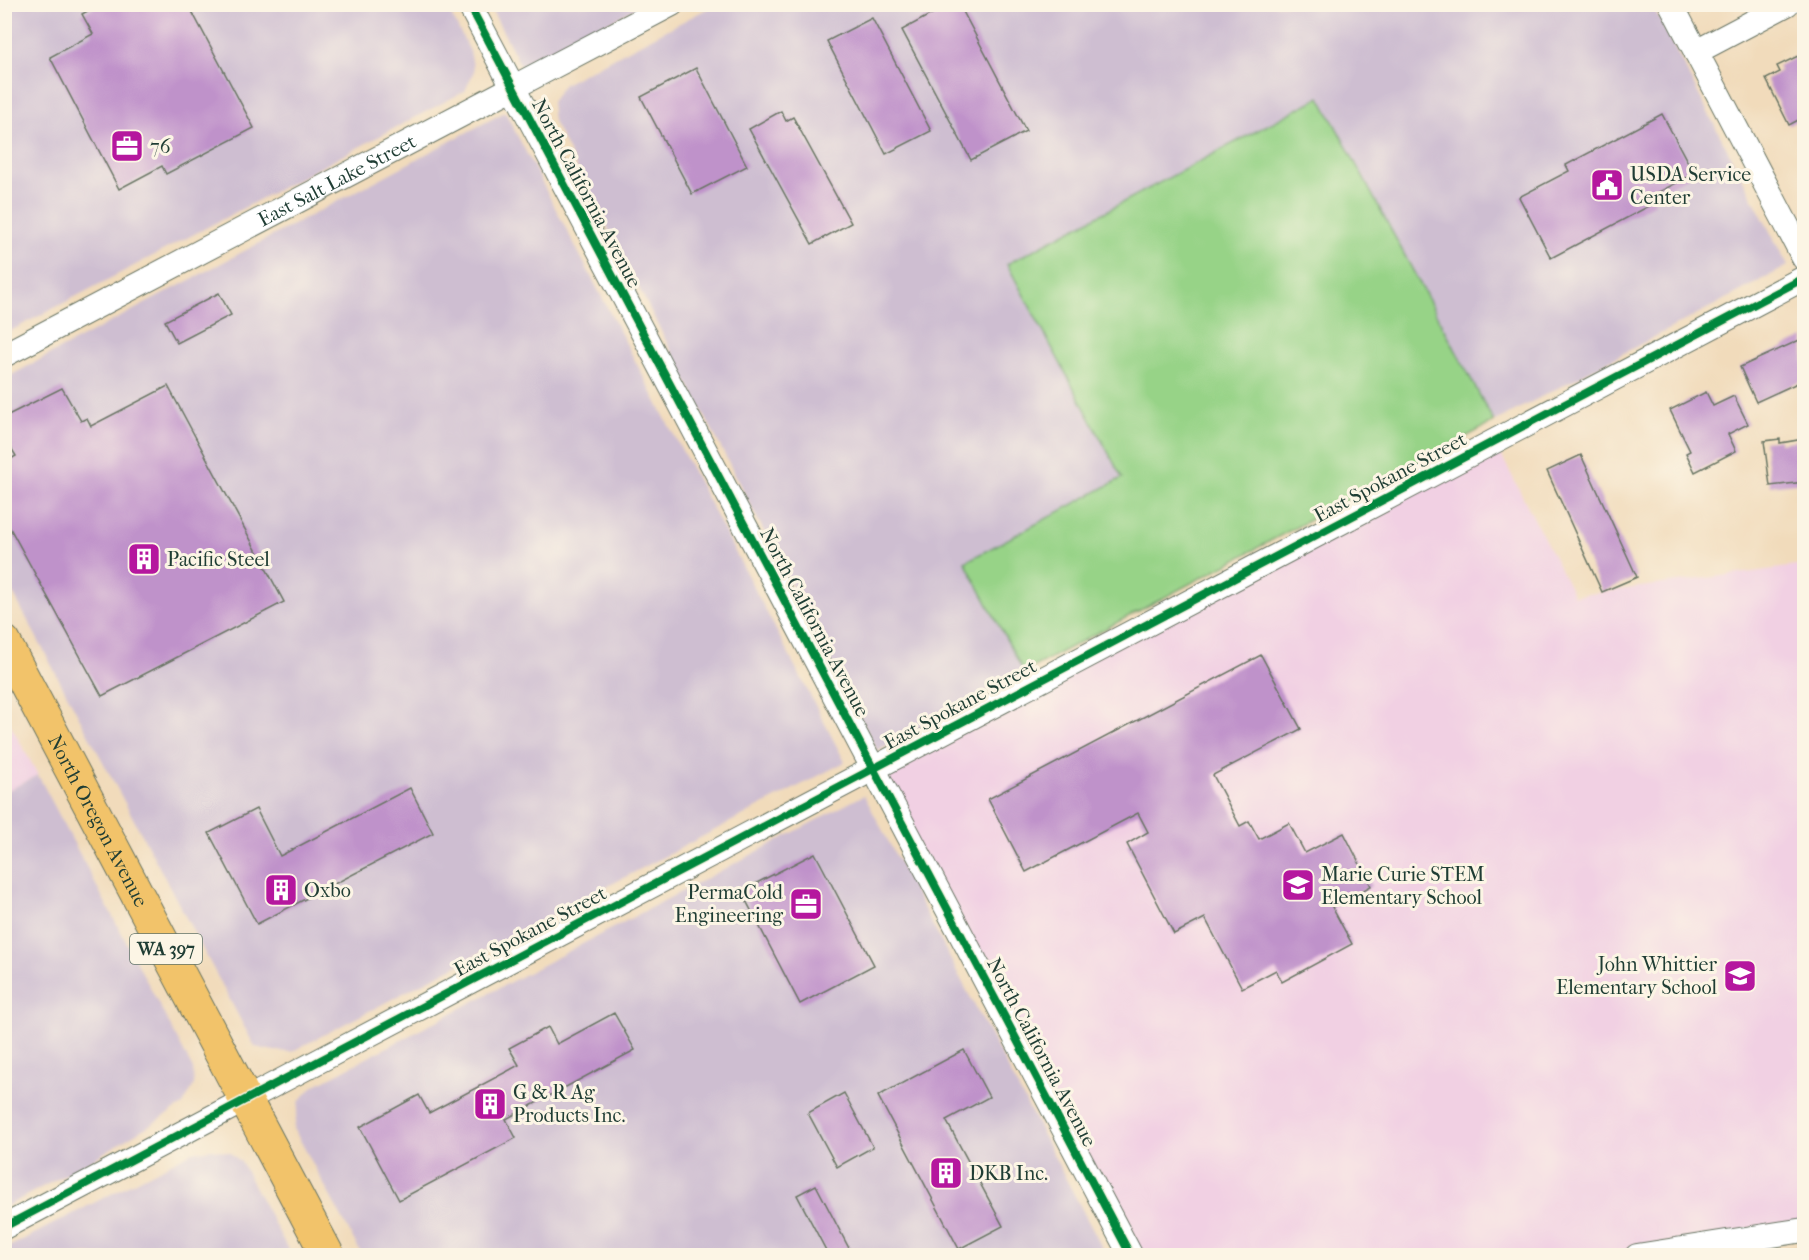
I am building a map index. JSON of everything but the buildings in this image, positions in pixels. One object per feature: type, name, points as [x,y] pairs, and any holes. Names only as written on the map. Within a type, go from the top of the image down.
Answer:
[{"type":"main road","name":"North Oregon Avenue","points":[[4,642],[328,1256]]},
{"type":"street","name":"North California Avenue","points":[[469,4],[1131,1256]]},
{"type":"street","name":"East Salt Lake Street","points":[[4,356],[672,4]]},
{"type":"street","points":[[1671,4],[1804,258]]},
{"type":"street","points":[[1696,52],[1787,4]]},
{"type":"street","name":"East Spokane Street","points":[[4,1227],[1804,278]]},
{"type":"street","points":[[1637,1256],[1804,1230]]},
{"type":"shaded area","points":[[5,5],[446,5],[470,51],[474,71],[465,91],[5,334]]},
{"type":"shaded area","points":[[489,5],[642,5],[522,68]]},
{"type":"shaded area","points":[[714,5],[1652,5],[1788,266],[1494,422],[1320,97],[1007,264],[1122,479],[965,562],[1024,672],[877,751],[553,121],[551,102],[564,84]]},
{"type":"shaded area","points":[[505,112],[845,762],[291,1052],[255,1047],[5,578],[4,379]]},
{"type":"shaded area","name":"Marie Curie STEM Elementary School","points":[[1494,441],[1574,596],[1804,565],[1804,1234],[1637,1256],[1131,1255],[873,768]]},
{"type":"shaded area","points":[[4,713],[38,775],[5,792],[4,792]]},
{"type":"shaded area","points":[[38,775],[193,1069],[194,1085],[183,1105],[87,1163],[5,1207],[5,792]]},
{"type":"shaded area","points":[[864,795],[1106,1255],[362,1255],[294,1129],[299,1102],[312,1087]]},
{"type":"shaded area","points":[[211,1149],[229,1152],[241,1162],[291,1255],[5,1255],[5,1249],[192,1152]]},
{"type":"green space","points":[[1320,97],[1494,422],[1024,672],[965,562],[1122,478],[1007,264]]},
{"type":"cycle path","points":[[469,4],[1131,1256]]},
{"type":"cycle path","points":[[4,1227],[1804,278]]},
{"type":"place","name":"76","points":[[127,146]]},
{"type":"place","name":"USDA Service Center","points":[[1607,185]]},
{"type":"place","name":"Pacific Steel","points":[[144,559]]},
{"type":"place","name":"Marie Curie STEM Elementary School","points":[[1298,885]]},
{"type":"place","name":"Oxbo","points":[[281,890]]},
{"type":"place","name":"PermaCold Engineering","points":[[806,904]]},
{"type":"place","name":"John Whittier Elementary School","points":[[1740,976]]},
{"type":"place","name":"G & R Ag Products Inc.","points":[[490,1104]]},
{"type":"place","name":"DKB Inc.","points":[[946,1173]]}]
